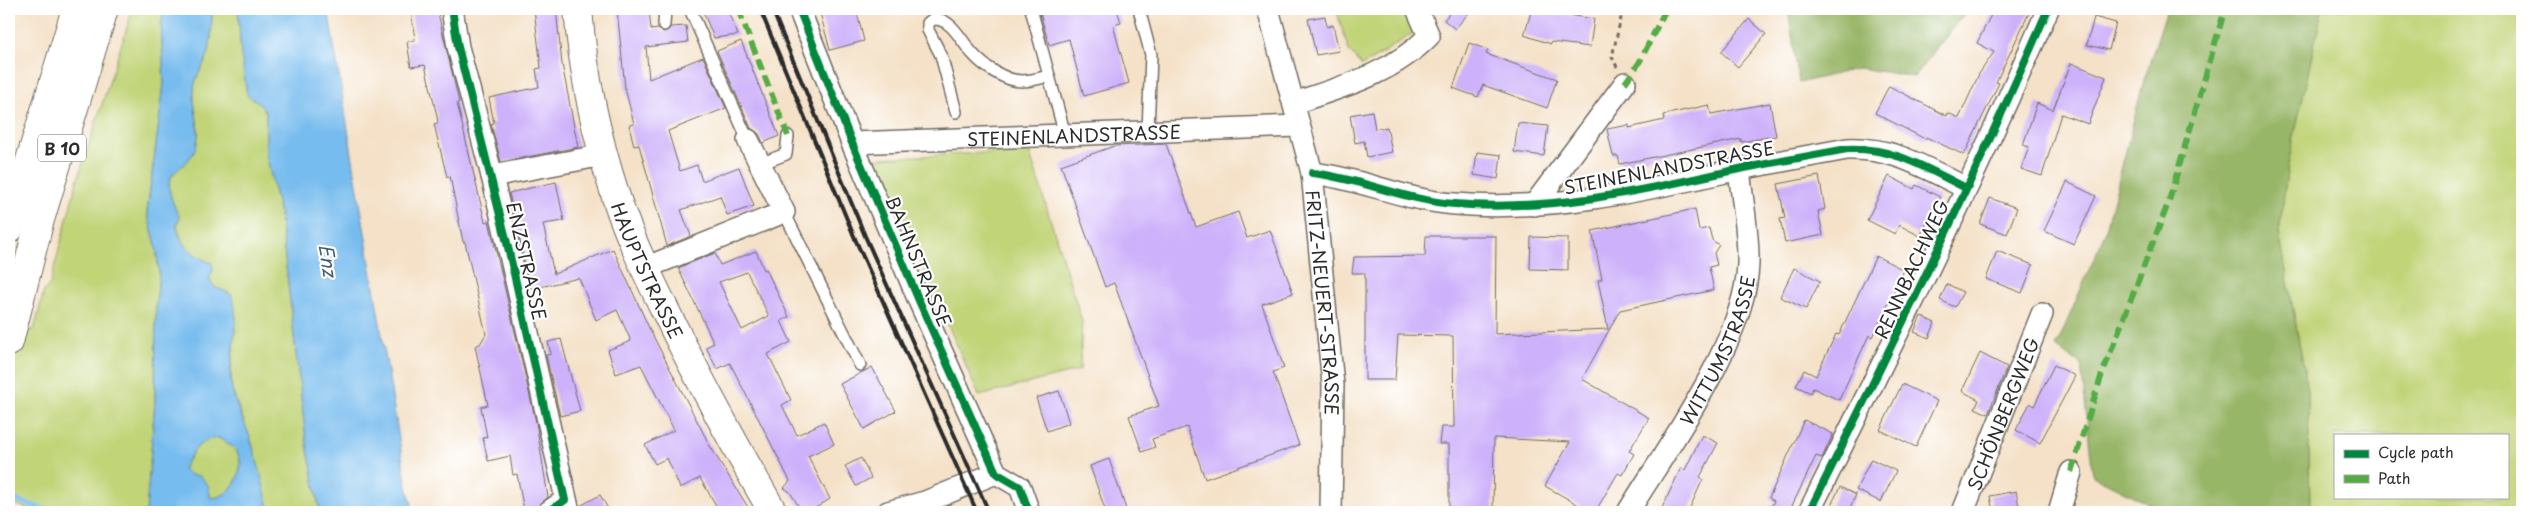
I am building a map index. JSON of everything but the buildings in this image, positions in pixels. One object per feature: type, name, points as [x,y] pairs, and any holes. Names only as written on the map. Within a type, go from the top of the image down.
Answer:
[{"type":"main road","name":"B 10","points":[[9,229],[76,9]]},
{"type":"main road","name":"B 10","points":[[9,342],[39,223],[104,9]]},
{"type":"main road","name":"HAUPTSTRASSE","points":[[578,9],[587,84],[617,199],[645,268],[695,371],[773,512]]},
{"type":"street","name":"ENZSTRASSE","points":[[452,9],[458,47],[492,176],[567,506],[548,512]]},
{"type":"street","name":"BAHNSTRASSE","points":[[799,9],[852,144],[996,473]]},
{"type":"street","name":"FRITZ-NEUERT-STRASSE","points":[[1268,9],[1312,173],[1333,385],[1330,512]]},
{"type":"street","points":[[1294,103],[1366,80],[1418,47],[1429,36],[1417,9]]},
{"type":"street","name":"RENNBACHWEG","points":[[1809,512],[1916,296],[1966,188],[1994,135],[2048,9]]},
{"type":"street","name":"STEINENLANDSTRASSE","points":[[1534,205],[1625,83]]},
{"type":"street","name":"STEINENLANDSTRASSE","points":[[852,144],[1298,126]]},
{"type":"street","points":[[645,268],[784,212],[748,140]]},
{"type":"street","name":"STEINENLANDSTRASSE","points":[[1312,173],[1326,174],[1370,187],[1454,204],[1534,205],[1587,201],[1739,169],[1847,149],[1867,148],[1890,152],[1966,188]]},
{"type":"street","points":[[492,176],[604,155]]},
{"type":"street","name":"WITTUMSTRASSE","points":[[1628,512],[1707,381],[1731,334],[1743,299],[1748,264],[1739,169]]},
{"type":"street","name":"SCHÖNBERGWEG","points":[[1963,512],[2042,314]]},
{"type":"street","points":[[2059,512],[2071,472]]},
{"type":"street","points":[[888,512],[925,502],[996,473],[1020,487],[1029,512]]},
{"type":"lane","points":[[664,25],[665,9]]},
{"type":"lane","points":[[690,9],[748,140]]},
{"type":"lane","points":[[1031,9],[1065,135]]},
{"type":"lane","points":[[1139,9],[1150,55],[1148,131]]},
{"type":"lane","points":[[956,112],[941,56],[928,30],[928,23],[933,19],[938,18],[954,29],[972,54],[1001,75],[1023,81],[1049,76]]},
{"type":"lane","points":[[760,164],[786,154],[788,136]]},
{"type":"lane","points":[[784,212],[860,365]]},
{"type":"path","points":[[1622,9],[1612,57],[1625,83]]},
{"type":"green space","points":[[133,9],[166,9],[161,23],[164,84],[147,212],[156,245],[159,273],[156,307],[155,401],[146,512],[37,512],[9,502],[9,329],[34,330],[44,291],[50,284],[77,181]]},
{"type":"green space","points":[[212,9],[238,9],[241,55],[258,102],[266,112],[266,154],[280,215],[306,439],[320,512],[270,512],[251,440],[232,390],[231,371],[236,318],[231,294],[214,287],[209,279],[213,270],[212,263],[192,253],[182,242],[170,195],[169,184],[172,175],[189,156],[197,142],[198,129],[194,89],[196,79],[209,50]]},
{"type":"green space","points":[[1336,9],[1406,9],[1418,30],[1362,66],[1349,51]]},
{"type":"green space","points":[[1788,9],[1968,9],[1914,77],[1860,68],[1799,83]]},
{"type":"green space","points":[[2167,9],[2322,9],[2288,164],[2279,233],[2308,391],[2310,512],[2192,512],[2149,504],[2093,476],[2081,365],[2056,347],[2105,233],[2144,80]]},
{"type":"green space","points":[[2322,9],[2522,9],[2522,512],[2310,512],[2308,391],[2279,233],[2288,164]]},
{"type":"green space","points":[[1029,151],[1082,321],[1080,370],[979,396],[875,158]]},
{"type":"green space","points":[[219,438],[236,450],[239,457],[239,473],[231,488],[219,497],[211,498],[191,475],[183,469],[193,452],[201,444]]},
{"type":"water","points":[[166,9],[212,9],[209,51],[196,79],[194,89],[198,130],[197,143],[186,162],[170,179],[169,188],[180,218],[176,226],[181,239],[194,254],[212,263],[213,270],[209,279],[214,287],[231,294],[236,318],[230,378],[232,390],[254,450],[270,512],[146,512],[155,401],[156,307],[159,273],[156,245],[147,212],[164,84],[161,23]],"holes":[[[219,438],[236,450],[239,457],[239,473],[232,488],[219,497],[211,498],[208,485],[200,476],[191,475],[183,469],[193,452],[201,444]]]},
{"type":"water","name":"Enz","points":[[238,9],[328,9],[407,487],[414,512],[320,512],[306,439],[280,215],[266,154],[266,112],[258,102],[247,95],[241,55]]},
{"type":"waterway","points":[[9,498],[53,512]]},
{"type":"railway","points":[[760,9],[856,241],[977,512]]},
{"type":"railway","points":[[772,9],[865,236],[989,512]]},
{"type":"marked path","points":[[738,9],[788,136]]},
{"type":"marked path","points":[[1625,83],[1639,63],[1666,9]]},
{"type":"marked path","points":[[2071,472],[2101,377],[2169,201],[2225,9]]},
{"type":"marked path","points":[[9,510],[17,512]]},
{"type":"cycle path","points":[[452,9],[458,47],[508,247],[565,500],[548,512]]},
{"type":"cycle path","points":[[799,9],[852,143],[920,303],[996,473],[1020,487],[1029,512]]},
{"type":"cycle path","points":[[1809,512],[1932,262],[2048,9]]},
{"type":"cycle path","points":[[1312,173],[1437,202],[1491,206],[1527,205],[1598,197],[1847,149],[1864,149],[1880,151],[1909,160],[1966,188]]}]
